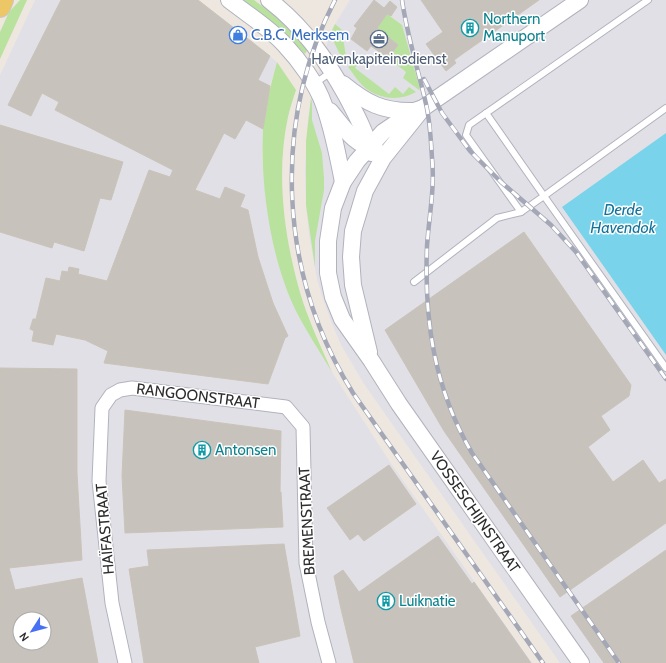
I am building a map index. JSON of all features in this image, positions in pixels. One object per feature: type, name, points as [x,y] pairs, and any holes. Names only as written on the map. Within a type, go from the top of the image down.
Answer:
[{"type":"main road","points":[[0,7],[3,0]]},
{"type":"street","points":[[229,0],[285,45],[314,84],[324,104],[335,139],[343,182]]},
{"type":"street","points":[[269,0],[291,18],[315,45],[335,75],[361,125],[374,161],[374,168],[365,191]]},
{"type":"street","name":"VOSSESCHIJNSTRAAT","points":[[580,0],[419,109],[382,132],[370,148],[357,161],[343,182],[333,208],[328,241],[328,273],[333,297],[342,319],[371,360],[399,404],[581,663]]},
{"type":"street","points":[[335,75],[357,96],[376,106],[388,110],[401,111],[419,109]]},
{"type":"street","points":[[324,104],[343,129],[358,142],[370,148],[380,149],[395,144]]},
{"type":"street","name":"VOSSESCHIJNSTRAAT","points":[[371,360],[353,285],[351,257],[353,231],[365,191],[383,158],[395,144],[419,109]]},
{"type":"street","name":"RANGOONSTRAAT","points":[[111,396],[120,390],[132,388],[286,407]]},
{"type":"street","name":"HAÏFASTRAAT","points":[[111,396],[102,408],[100,481],[112,603],[125,663]]},
{"type":"street","name":"BREMENSTRAAT","points":[[286,407],[302,427],[306,563],[318,622],[329,663]]},
{"type":"lane","points":[[521,212],[466,135],[469,125],[648,0]]},
{"type":"lane","points":[[314,84],[335,75]]},
{"type":"lane","points":[[414,282],[497,218],[521,212],[666,108]]},
{"type":"lane","points":[[486,113],[666,368]]},
{"type":"shaded area","points":[[35,0],[198,0],[277,62],[270,86],[263,129],[262,158],[267,209],[277,256],[286,287],[308,332],[390,462],[532,663],[0,663],[0,75]]},
{"type":"shaded area","points":[[350,0],[666,0],[666,133],[562,207],[666,355],[666,663],[560,663],[364,384],[341,345],[332,324],[317,279],[309,235],[305,169],[311,98],[330,34]]},
{"type":"green space","points":[[20,0],[27,0],[0,59],[0,32],[9,12]]},
{"type":"green space","points":[[243,0],[254,0],[274,15],[308,49],[305,54],[280,28]]},
{"type":"green space","points":[[387,14],[402,25],[420,89],[419,90],[403,78],[406,72],[388,58],[398,45],[377,28]]},
{"type":"green space","points":[[335,24],[342,30],[346,57],[342,59],[330,34]]},
{"type":"green space","points":[[358,59],[360,61],[355,68],[389,94],[395,87],[403,94],[409,87],[416,92],[402,97],[388,98],[368,90],[358,81],[348,67]]},
{"type":"green space","points":[[277,62],[296,90],[288,117],[282,163],[284,210],[291,257],[303,302],[332,372],[295,309],[279,268],[269,222],[263,175],[263,130],[270,87]]},
{"type":"green space","points":[[311,98],[312,120],[322,153],[324,178],[324,190],[315,241],[315,267],[306,205],[306,141]]},
{"type":"water","name":"Derde Havendok","points":[[666,133],[666,355],[562,207]]},
{"type":"building","points":[[61,0],[198,0],[270,56],[258,80],[270,86],[263,129],[246,120],[235,139],[224,133],[195,190],[220,199],[225,187],[245,195],[240,207],[248,210],[258,257],[273,303],[288,336],[285,338],[268,384],[104,363],[108,351],[85,340],[56,334],[53,345],[32,341],[34,331],[30,329],[33,319],[36,319],[46,278],[60,281],[62,271],[68,272],[69,267],[79,269],[78,274],[107,281],[149,170],[170,177],[173,170],[55,110],[59,102],[42,93],[31,116],[8,105]]},
{"type":"building","points":[[374,0],[384,8],[390,1],[397,7],[391,16],[387,14],[377,28],[398,45],[388,58],[371,46],[367,51],[351,39],[357,28],[354,26]]},
{"type":"building","name":"Northern Manuport","points":[[421,0],[539,0],[454,60],[456,63],[446,71],[426,44],[443,32]]},
{"type":"building","points":[[0,125],[123,162],[111,200],[100,198],[84,251],[54,242],[52,248],[0,232]]},
{"type":"building","points":[[524,232],[631,385],[629,396],[601,416],[610,430],[588,447],[613,482],[643,460],[659,483],[666,479],[666,523],[560,597],[444,431],[385,330]]},
{"type":"building","points":[[0,368],[77,369],[77,473],[82,560],[9,568],[15,590],[82,578],[98,663],[0,663]]},
{"type":"building","points":[[125,410],[281,431],[280,492],[283,527],[125,533],[122,476]]},
{"type":"building","points":[[389,465],[416,504],[364,541],[358,534],[350,540],[327,508]]},
{"type":"building","points":[[438,536],[472,584],[474,582],[531,663],[354,663],[334,576],[343,570],[359,592]]},
{"type":"building","points":[[284,544],[300,636],[255,647],[259,663],[144,663],[129,569],[149,566],[147,550]]},
{"type":"building","points":[[666,550],[666,663],[604,663],[571,616]]},
{"type":"railway","points":[[335,0],[314,48],[300,97],[293,148],[292,199],[298,249],[310,299],[328,347],[353,393],[543,663]]},
{"type":"railway","points":[[402,0],[426,104],[431,137],[433,180],[427,246],[427,300],[434,353],[440,378],[459,428],[472,453],[619,663]]},
{"type":"railway","points":[[424,79],[442,113],[470,151],[501,182],[551,225],[576,252],[666,379]]},
{"type":"place","name":"Northern Manuport","points":[[470,28]]},
{"type":"place","name":"C.B.C. Merksem","points":[[238,35]]},
{"type":"place","name":"Havenkapiteinsdienst","points":[[379,39]]},
{"type":"place","name":"Antonsen","points":[[202,450]]},
{"type":"place","name":"Luiknatie","points":[[386,601]]}]
